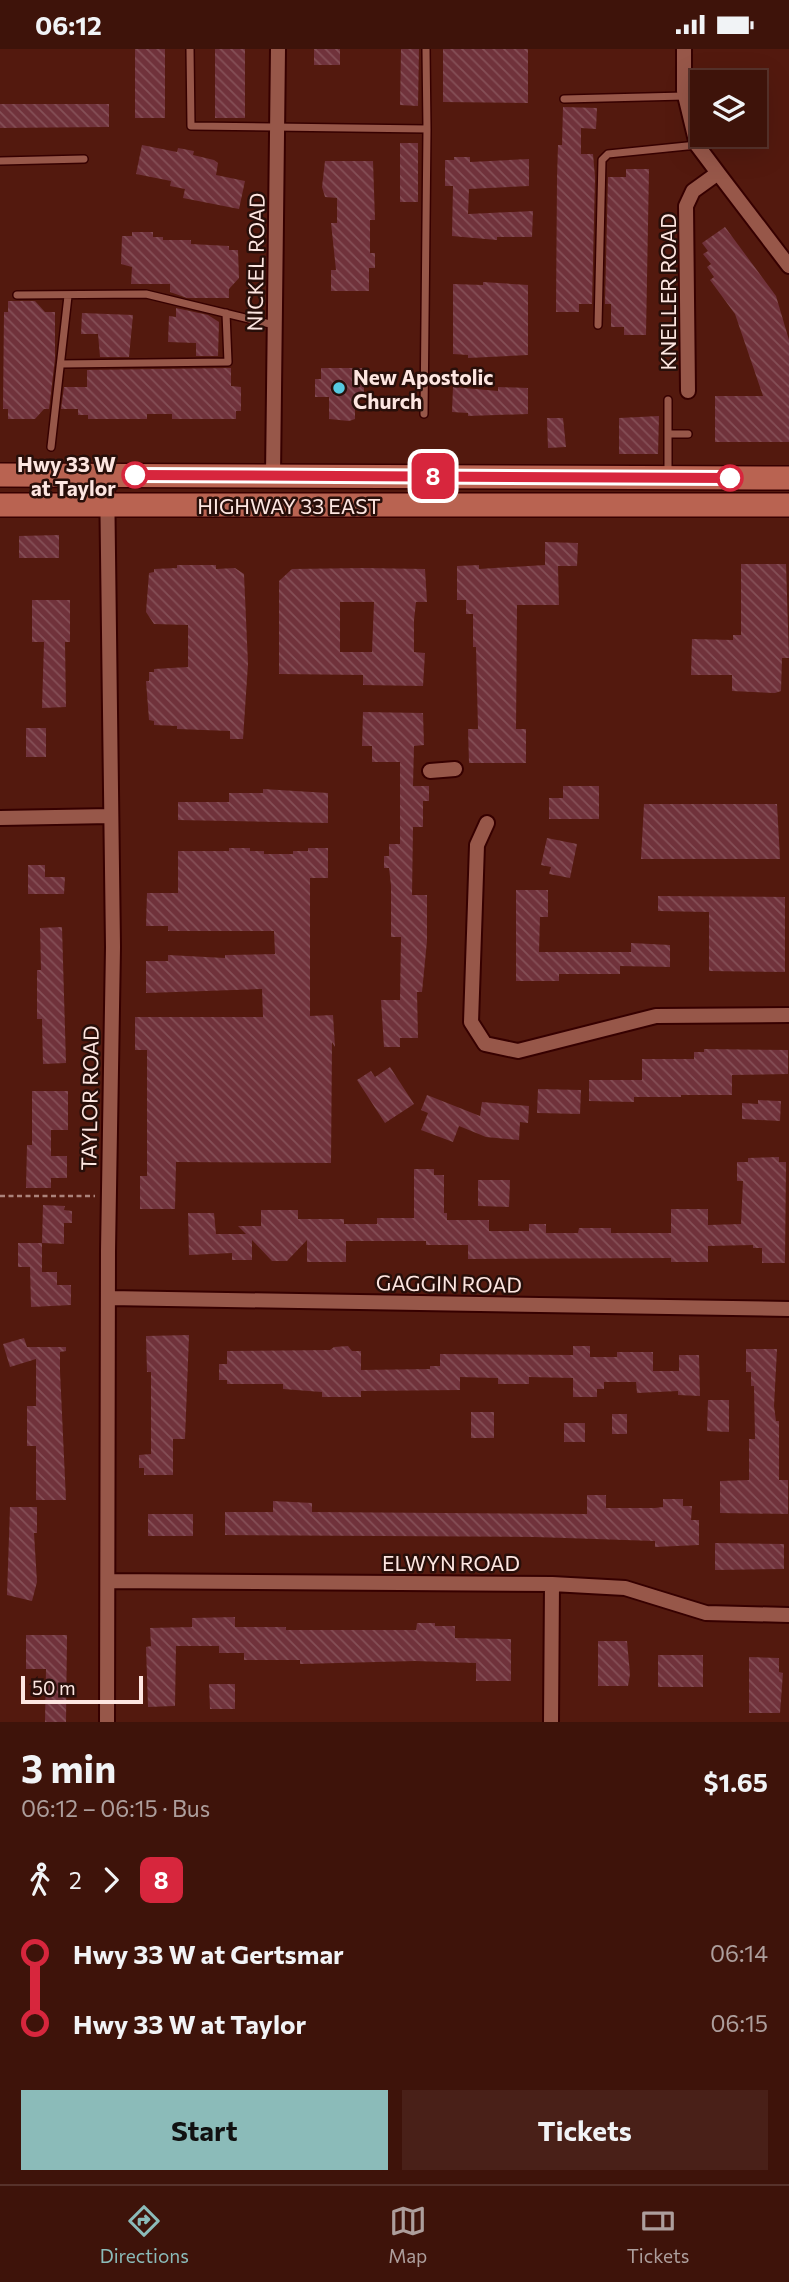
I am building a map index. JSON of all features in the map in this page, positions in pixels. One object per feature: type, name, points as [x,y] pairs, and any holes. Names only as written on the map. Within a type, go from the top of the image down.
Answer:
[{"type":"main road","points":[[0,475],[789,478]]},
{"type":"main road","name":"HIGHWAY 33 EAST","points":[[0,505],[789,505]]},
{"type":"street","name":"NICKEL ROAD","points":[[274,476],[278,49]]},
{"type":"street","points":[[684,49],[685,96],[690,116]]},
{"type":"street","points":[[698,147],[789,266]]},
{"type":"street","name":"KNELLER ROAD","points":[[688,391],[686,206],[694,191],[718,173]]},
{"type":"street","name":"TAYLOR ROAD","points":[[107,475],[113,947],[108,1196],[107,1722]]},
{"type":"street","points":[[430,771],[456,769]]},
{"type":"street","points":[[0,818],[111,816]]},
{"type":"street","points":[[487,823],[477,845],[471,1022],[485,1044],[518,1051],[656,1016],[789,1015]]},
{"type":"street","name":"GAGGIN ROAD","points":[[109,1299],[789,1309]]},
{"type":"street","name":"ELWYN ROAD","points":[[108,1581],[552,1584],[625,1588],[706,1613],[789,1615]]},
{"type":"street","points":[[551,1722],[552,1584]]},
{"type":"lane","points":[[190,49],[191,126],[427,129]]},
{"type":"lane","points":[[424,414],[426,49]]},
{"type":"lane","points":[[564,99],[685,96]]},
{"type":"lane","points":[[598,325],[602,160],[608,154],[690,146]]},
{"type":"lane","points":[[0,162],[84,159]]},
{"type":"lane","points":[[17,295],[146,294],[275,325]]},
{"type":"lane","points":[[51,447],[68,296]]},
{"type":"lane","points":[[61,363],[228,362],[226,313]]},
{"type":"lane","points":[[668,400],[668,477]]},
{"type":"lane","points":[[668,434],[688,434]]},
{"type":"path","points":[[0,1196],[108,1196]]},
{"type":"building","points":[[135,49],[165,49],[165,118],[135,118]]},
{"type":"building","points":[[215,49],[245,49],[245,118],[215,118]]},
{"type":"building","points":[[314,49],[340,49],[340,65],[314,65]]},
{"type":"building","points":[[401,49],[419,49],[418,106],[400,105]]},
{"type":"building","points":[[443,49],[528,49],[528,103],[443,102]]},
{"type":"building","points":[[0,104],[109,104],[109,127],[0,128]]},
{"type":"building","points":[[563,107],[597,108],[596,129],[581,128],[581,154],[593,154],[595,177],[592,304],[579,304],[579,312],[556,312],[558,145],[562,145]]},
{"type":"building","points":[[400,143],[418,143],[418,202],[400,202]]},
{"type":"building","points":[[142,145],[177,152],[178,148],[194,151],[193,155],[214,160],[218,163],[216,175],[245,181],[239,209],[183,198],[185,189],[170,186],[171,181],[136,174]]},
{"type":"building","points":[[454,157],[470,157],[470,162],[529,159],[529,186],[469,189],[468,214],[533,211],[532,237],[497,237],[497,240],[452,236],[453,186],[445,186],[445,160],[454,160]]},
{"type":"building","points":[[325,161],[373,161],[375,220],[370,220],[370,253],[375,253],[375,268],[369,268],[369,291],[331,291],[331,270],[336,270],[331,223],[337,223],[337,198],[325,197],[322,187]]},
{"type":"building","points":[[626,169],[649,169],[646,335],[624,335],[624,327],[611,327],[611,304],[605,304],[608,177],[626,177]]},
{"type":"building","points":[[725,227],[776,296],[789,340],[789,442],[715,442],[715,396],[763,396],[735,314],[710,280],[714,277],[707,267],[711,264],[703,254],[708,251],[702,243]]},
{"type":"building","points":[[132,232],[153,232],[153,237],[163,237],[163,240],[191,240],[191,244],[229,246],[229,250],[238,250],[239,278],[229,289],[229,298],[187,298],[170,292],[170,284],[131,284],[132,267],[121,264],[122,236],[132,236]]},
{"type":"building","points":[[483,282],[528,285],[528,355],[468,358],[468,355],[453,354],[453,284],[483,285]]},
{"type":"building","points":[[8,301],[35,301],[45,312],[55,312],[55,359],[49,409],[44,409],[35,419],[8,419],[8,409],[3,409],[4,312],[8,312]]},
{"type":"building","points":[[176,308],[208,315],[219,322],[218,356],[196,356],[196,343],[168,342],[169,316],[176,317]]},
{"type":"building","points":[[82,313],[133,315],[129,357],[100,357],[98,334],[81,334]]},
{"type":"building","points":[[231,368],[231,386],[241,387],[241,411],[236,411],[236,419],[172,419],[172,414],[147,414],[147,419],[88,419],[88,415],[78,415],[78,409],[61,409],[64,387],[87,387],[87,370]]},
{"type":"building","name":"New Apostolic Church","points":[[321,368],[364,368],[364,397],[355,397],[355,419],[329,419],[329,397],[315,397],[315,379],[321,379]]},
{"type":"building","points":[[453,387],[498,391],[498,387],[528,388],[528,414],[468,416],[468,413],[452,412]]},
{"type":"building","points":[[659,416],[658,454],[619,454],[619,418]]},
{"type":"building","points":[[547,418],[563,418],[566,447],[548,448]]},
{"type":"building","points":[[59,535],[59,558],[19,558],[19,536]]},
{"type":"building","points":[[545,542],[578,543],[577,566],[558,566],[559,605],[517,605],[516,729],[526,729],[526,763],[469,763],[468,729],[478,729],[476,647],[473,647],[473,614],[466,614],[466,600],[457,600],[457,566],[479,565],[479,569],[545,565]]},
{"type":"building","points":[[741,564],[786,564],[789,658],[782,658],[781,691],[775,693],[732,691],[732,675],[691,675],[692,639],[733,640],[733,635],[741,635]]},
{"type":"building","points":[[177,565],[216,565],[216,569],[235,568],[244,574],[248,664],[243,739],[230,739],[230,731],[177,729],[177,726],[154,725],[154,721],[149,720],[146,681],[149,681],[149,672],[154,672],[154,669],[188,667],[188,625],[154,624],[146,612],[149,573],[154,572],[154,569],[177,568]]},
{"type":"building","points":[[292,569],[425,569],[427,602],[416,602],[414,620],[414,652],[425,653],[423,686],[363,685],[363,675],[279,674],[279,581]],"holes":[[[340,602],[374,602],[372,652],[340,652]]]},
{"type":"building","points":[[32,600],[70,600],[70,642],[65,642],[66,707],[42,708],[44,642],[32,642]]},
{"type":"building","points":[[363,712],[423,713],[424,745],[414,746],[413,786],[429,786],[429,801],[423,801],[423,827],[413,827],[412,895],[427,895],[427,941],[422,992],[417,992],[418,1038],[400,1038],[400,1047],[384,1047],[381,1000],[400,1000],[401,937],[391,937],[391,885],[389,868],[384,868],[384,856],[389,856],[389,844],[400,844],[400,762],[372,762],[372,746],[362,746]]},
{"type":"building","points":[[26,728],[46,728],[46,757],[26,757]]},
{"type":"building","points":[[563,786],[599,786],[599,819],[549,819],[549,798],[563,798]]},
{"type":"building","points":[[263,789],[328,793],[328,823],[178,820],[178,802],[229,802],[229,793],[263,793]]},
{"type":"building","points":[[644,804],[777,804],[780,859],[641,859]]},
{"type":"building","points":[[547,838],[577,844],[570,878],[549,874],[551,867],[541,865]]},
{"type":"building","points":[[229,848],[250,848],[250,851],[264,851],[264,854],[293,854],[293,851],[308,851],[308,848],[328,848],[328,878],[310,878],[310,1016],[333,1015],[335,1047],[332,1042],[331,1163],[176,1162],[175,1209],[140,1209],[140,1176],[147,1176],[147,1050],[135,1050],[135,1017],[263,1017],[262,989],[146,993],[146,961],[168,961],[168,955],[225,958],[225,955],[275,954],[274,931],[168,931],[168,926],[146,926],[147,893],[178,893],[178,851],[229,851]]},
{"type":"building","points":[[28,865],[45,865],[45,877],[65,877],[64,894],[28,894]]},
{"type":"building","points":[[516,890],[548,890],[548,917],[540,917],[539,952],[631,952],[631,943],[670,945],[670,967],[620,966],[620,974],[559,974],[559,981],[516,981]]},
{"type":"building","points":[[658,896],[785,897],[785,972],[709,971],[709,912],[658,911]]},
{"type":"building","points":[[62,927],[66,1063],[43,1064],[42,1019],[37,1019],[37,970],[41,970],[40,928]]},
{"type":"building","points":[[704,1049],[788,1050],[788,1074],[732,1075],[732,1095],[634,1097],[634,1102],[589,1101],[589,1080],[642,1080],[642,1059],[694,1059],[694,1052],[704,1052]]},
{"type":"building","points":[[390,1067],[414,1104],[385,1123],[357,1080],[371,1071],[375,1077]]},
{"type":"building","points":[[538,1089],[581,1090],[580,1114],[537,1113]]},
{"type":"building","points":[[32,1091],[68,1091],[68,1130],[51,1130],[51,1156],[67,1156],[67,1178],[51,1178],[51,1188],[26,1188],[27,1145],[32,1145]]},
{"type":"building","points":[[427,1095],[480,1116],[482,1102],[529,1106],[528,1123],[520,1122],[519,1140],[486,1137],[459,1126],[453,1142],[421,1130],[428,1113],[421,1110]]},
{"type":"building","points":[[758,1100],[781,1101],[780,1121],[742,1119],[742,1103],[758,1104]]},
{"type":"building","points":[[779,1157],[779,1162],[786,1162],[785,1263],[762,1263],[762,1248],[753,1248],[753,1245],[708,1246],[708,1262],[671,1262],[671,1258],[468,1259],[468,1245],[426,1245],[426,1241],[346,1241],[346,1262],[307,1262],[307,1240],[287,1261],[272,1261],[252,1240],[252,1260],[232,1260],[232,1253],[189,1255],[188,1213],[214,1213],[216,1234],[246,1234],[238,1226],[261,1226],[261,1210],[298,1210],[298,1219],[344,1219],[344,1224],[377,1224],[377,1218],[414,1218],[414,1169],[434,1169],[434,1175],[444,1175],[444,1213],[447,1213],[447,1220],[489,1220],[489,1231],[529,1231],[529,1224],[546,1224],[546,1233],[578,1233],[579,1228],[611,1228],[611,1233],[671,1233],[671,1209],[708,1209],[708,1225],[741,1224],[743,1181],[737,1181],[737,1162],[748,1162],[748,1158]]},
{"type":"building","points":[[478,1180],[510,1180],[509,1207],[478,1206]]},
{"type":"building","points":[[43,1205],[65,1206],[64,1210],[72,1211],[72,1223],[64,1223],[64,1244],[42,1243]]},
{"type":"building","points":[[18,1243],[42,1243],[42,1272],[57,1272],[57,1285],[71,1285],[71,1305],[31,1307],[30,1267],[18,1267]]},
{"type":"building","points":[[189,1335],[185,1439],[173,1439],[173,1475],[144,1475],[144,1468],[139,1468],[139,1455],[151,1454],[151,1372],[147,1372],[146,1336]]},
{"type":"building","points":[[24,1338],[27,1347],[66,1347],[66,1351],[60,1352],[60,1371],[66,1500],[36,1500],[36,1446],[27,1446],[27,1406],[36,1406],[36,1359],[10,1367],[3,1344]]},
{"type":"building","points":[[348,1346],[352,1351],[361,1351],[361,1370],[430,1369],[430,1366],[440,1366],[440,1354],[573,1355],[573,1346],[590,1346],[590,1357],[617,1357],[617,1352],[653,1352],[653,1371],[679,1371],[679,1355],[699,1355],[700,1396],[678,1395],[678,1391],[637,1393],[636,1382],[604,1382],[604,1389],[597,1389],[597,1397],[573,1397],[573,1378],[529,1377],[529,1384],[498,1384],[498,1378],[460,1377],[460,1390],[361,1391],[361,1397],[322,1397],[322,1392],[283,1389],[283,1384],[227,1384],[227,1380],[219,1380],[219,1364],[227,1364],[227,1351],[330,1350]]},
{"type":"building","points":[[746,1349],[777,1349],[774,1406],[776,1421],[779,1421],[779,1480],[788,1480],[788,1514],[720,1513],[720,1481],[749,1480],[749,1439],[755,1439],[754,1386],[751,1386],[751,1372],[746,1372]]},
{"type":"building","points":[[708,1400],[729,1400],[729,1432],[707,1431]]},
{"type":"building","points":[[471,1412],[494,1412],[494,1438],[471,1438]]},
{"type":"building","points":[[612,1414],[627,1414],[627,1434],[612,1434]]},
{"type":"building","points":[[564,1423],[585,1423],[585,1442],[564,1442]]},
{"type":"building","points":[[587,1495],[606,1495],[606,1508],[655,1508],[663,1507],[663,1499],[683,1499],[683,1506],[692,1506],[691,1520],[699,1520],[699,1545],[655,1547],[655,1541],[535,1537],[225,1535],[225,1512],[273,1512],[273,1501],[312,1503],[312,1512],[587,1514]]},
{"type":"building","points":[[10,1507],[37,1507],[37,1533],[34,1533],[37,1582],[32,1601],[7,1595]]},
{"type":"building","points":[[148,1514],[193,1514],[193,1536],[148,1536]]},
{"type":"building","points":[[715,1543],[784,1544],[784,1569],[715,1570]]},
{"type":"building","points":[[235,1617],[235,1627],[286,1627],[286,1630],[416,1630],[417,1623],[455,1626],[455,1638],[511,1639],[511,1681],[476,1681],[476,1663],[415,1661],[300,1664],[300,1660],[244,1660],[244,1653],[219,1653],[219,1646],[176,1646],[175,1706],[148,1707],[146,1647],[151,1646],[150,1628],[192,1627],[192,1618]]},
{"type":"building","points":[[26,1635],[67,1635],[66,1722],[45,1722],[46,1669],[26,1669]]},
{"type":"building","points":[[598,1641],[627,1641],[630,1674],[628,1686],[598,1686]]},
{"type":"building","points":[[658,1655],[703,1655],[703,1687],[658,1687]]},
{"type":"building","points":[[749,1657],[779,1658],[779,1672],[783,1673],[780,1713],[749,1713]]},
{"type":"building","points":[[209,1684],[235,1684],[235,1709],[210,1709]]},
{"type":"bus line","name":"8","points":[[135,475],[730,478]]},
{"type":"place","name":"New Apostolic Church","points":[[339,388]]},
{"type":"place","name":"Hwy 33 W at Taylor","points":[[135,475]]}]
